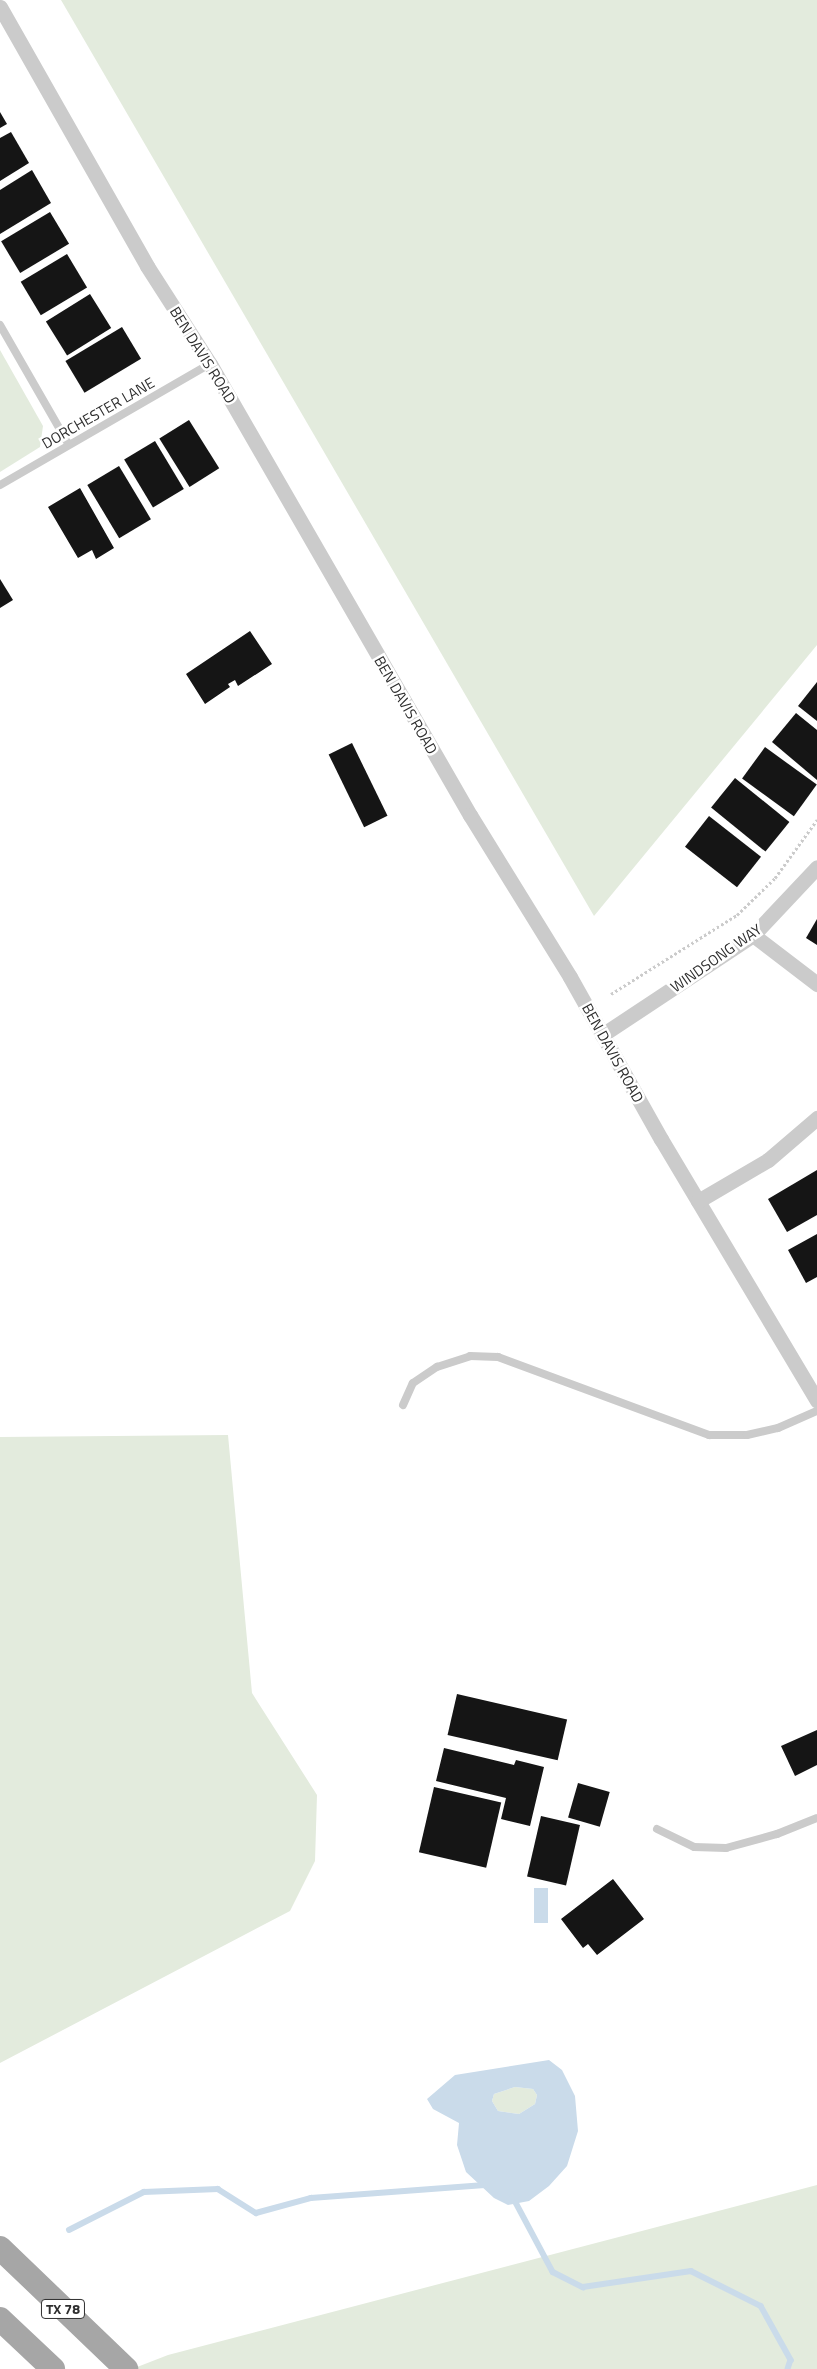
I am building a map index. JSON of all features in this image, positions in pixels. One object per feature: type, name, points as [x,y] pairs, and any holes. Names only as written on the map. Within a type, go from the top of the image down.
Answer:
[{"type":"main road","name":"TX 78","points":[[0,2248],[126,2369]]},
{"type":"main road","points":[[0,2319],[53,2369]]},
{"type":"street","name":"BEN DAVIS ROAD","points":[[0,7],[147,266],[210,364],[470,815],[817,1401]]},
{"type":"street","name":"WINDSONG WAY","points":[[602,1035],[753,935],[817,867]]},
{"type":"street","points":[[753,935],[817,984]]},
{"type":"street","points":[[698,1201],[768,1160],[817,1118]]},
{"type":"lane","points":[[0,325],[69,445]]},
{"type":"lane","name":"DORCHESTER LANE","points":[[0,485],[210,364]]},
{"type":"lane","points":[[403,1405],[413,1383],[437,1367],[470,1356],[498,1357],[709,1434],[747,1435],[778,1428],[817,1411]]},
{"type":"lane","points":[[658,1828],[694,1848],[726,1848],[777,1834],[817,1818]]},
{"type":"path","points":[[611,994],[679,954],[746,908],[775,878],[817,820]]},
{"type":"shaded area","points":[[61,0],[817,0],[817,645],[594,916]]},
{"type":"shaded area","points":[[0,350],[43,426],[40,447],[0,472]]},
{"type":"shaded area","points":[[228,1435],[252,1693],[317,1795],[315,1861],[290,1911],[0,2063],[0,1437]]},
{"type":"shaded area","points":[[515,2087],[533,2089],[537,2095],[535,2104],[519,2114],[498,2111],[492,2101],[494,2094]]},
{"type":"shaded area","points":[[817,2185],[817,2369],[132,2369],[168,2355]]},
{"type":"water","points":[[534,1888],[548,1888],[548,1923],[534,1923]]},
{"type":"water","points":[[549,2060],[562,2070],[575,2096],[578,2131],[567,2166],[549,2186],[529,2201],[508,2205],[494,2198],[466,2172],[457,2145],[459,2123],[433,2109],[427,2099],[455,2075]],"holes":[[[515,2087],[533,2089],[537,2095],[535,2104],[519,2114],[498,2111],[492,2101],[494,2094]]]},
{"type":"building","points":[[0,112],[7,124],[0,128]]},
{"type":"building","points":[[11,132],[29,163],[0,181],[0,138]]},
{"type":"building","points":[[32,170],[51,203],[0,234],[0,190]]},
{"type":"building","points":[[50,212],[69,244],[20,273],[1,241]]},
{"type":"building","points":[[67,254],[87,287],[41,315],[21,282]]},
{"type":"building","points":[[90,294],[111,328],[67,355],[46,322]]},
{"type":"building","points":[[122,327],[141,359],[84,393],[65,361]]},
{"type":"building","points":[[189,420],[219,468],[190,487],[159,439]]},
{"type":"building","points":[[155,441],[184,489],[153,508],[124,460]]},
{"type":"building","points":[[119,466],[151,519],[119,538],[87,485]]},
{"type":"building","points":[[80,488],[114,548],[96,559],[92,550],[78,558],[48,507]]},
{"type":"building","points":[[0,579],[13,600],[0,608]]},
{"type":"building","points":[[250,631],[272,664],[238,686],[235,680],[228,684],[230,687],[205,704],[186,674]]},
{"type":"building","points":[[817,682],[817,721],[798,706]]},
{"type":"building","points":[[796,713],[817,730],[817,780],[772,742]]},
{"type":"building","points":[[352,743],[388,816],[364,827],[329,754]]},
{"type":"building","points":[[765,747],[817,785],[794,816],[742,779]]},
{"type":"building","points":[[735,778],[789,822],[765,852],[711,808]]},
{"type":"building","points":[[709,816],[761,857],[737,887],[685,847]]},
{"type":"building","points":[[817,919],[817,945],[806,938]]},
{"type":"building","points":[[817,1170],[817,1215],[787,1232],[768,1199]]},
{"type":"building","points":[[817,1234],[817,1277],[806,1283],[788,1250]]},
{"type":"building","points":[[457,1694],[567,1719],[558,1760],[448,1735]]},
{"type":"building","points":[[817,1730],[817,1765],[795,1776],[781,1746]]},
{"type":"building","points":[[444,1748],[514,1765],[516,1760],[544,1767],[530,1826],[501,1819],[506,1798],[436,1781]]},
{"type":"building","points":[[578,1783],[610,1792],[600,1827],[568,1818]]},
{"type":"building","points":[[434,1787],[501,1803],[486,1868],[419,1852]]},
{"type":"building","points":[[541,1816],[580,1825],[566,1885],[527,1876]]},
{"type":"building","points":[[613,1879],[644,1919],[597,1955],[588,1944],[583,1948],[561,1919]]},
{"type":"waterway","points":[[69,2230],[144,2192],[218,2189],[256,2213],[311,2198],[485,2185]]},
{"type":"waterway","points":[[513,2197],[553,2272],[583,2287],[691,2271],[761,2306],[791,2360],[788,2369]]}]
